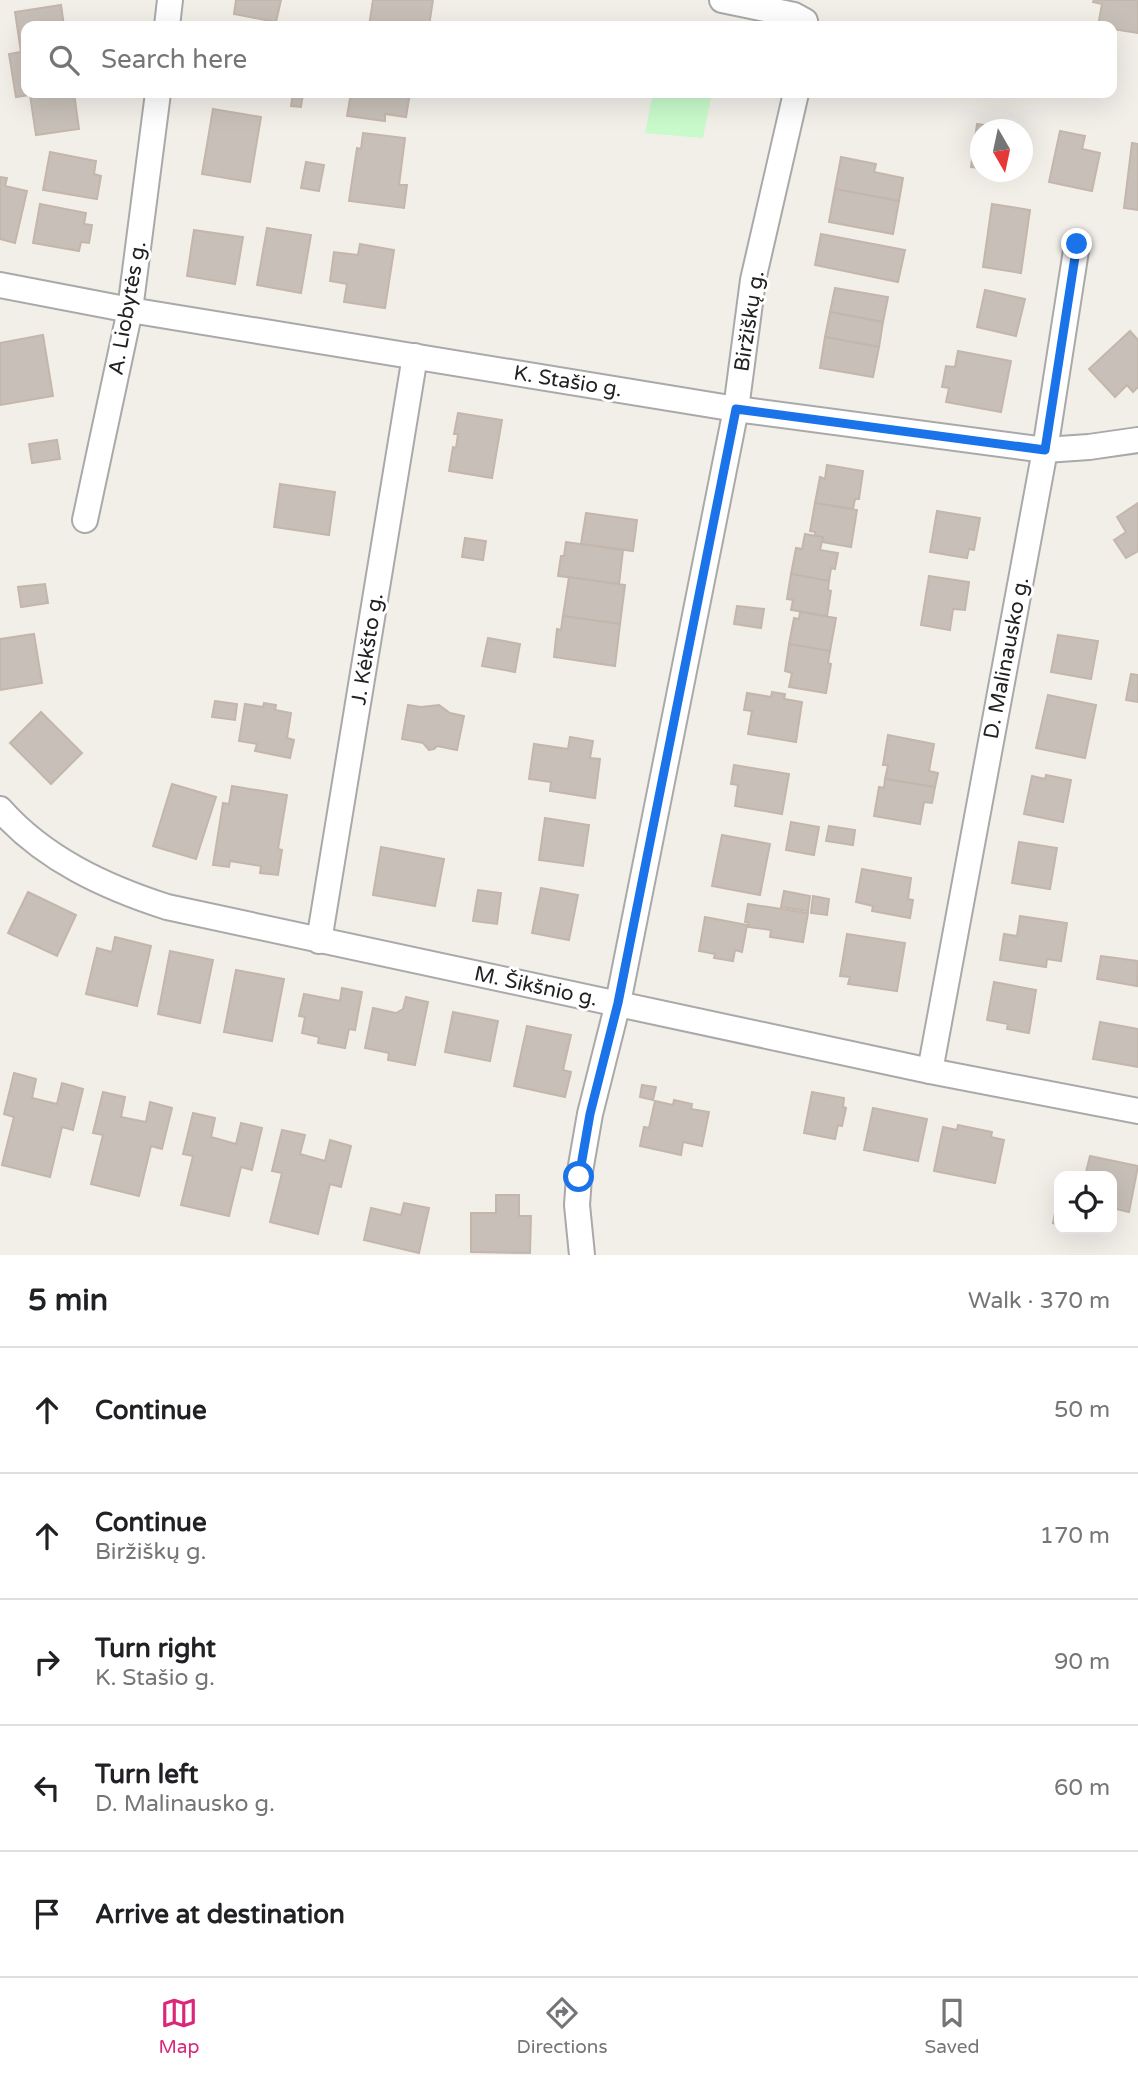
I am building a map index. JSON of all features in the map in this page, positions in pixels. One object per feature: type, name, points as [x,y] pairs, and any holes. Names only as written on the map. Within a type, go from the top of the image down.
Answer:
[{"type":"street","points":[[168,21],[170,0]]},
{"type":"street","points":[[722,0],[794,15],[801,21]]},
{"type":"street","name":"A. Liobytės g.","points":[[85,520],[130,310],[157,98]]},
{"type":"street","name":"Biržiškų g.","points":[[582,1255],[577,1205],[590,1114],[618,1003],[736,409],[753,280],[795,98]]},
{"type":"street","name":"D. Malinausko g.","points":[[930,1071],[1045,450],[1077,244]]},
{"type":"street","name":"K. Stašio g.","points":[[0,285],[130,310],[736,409],[1045,450],[1138,440]]},
{"type":"street","name":"J. Kėkšto g.","points":[[319,941],[415,356]]},
{"type":"street","name":"M. Šikšnio g.","points":[[0,809],[10,821],[44,849],[85,874],[125,894],[167,907],[930,1071],[1138,1111]]},
{"type":"green space","points":[[652,98],[711,98],[703,138],[645,133]]},
{"type":"building","points":[[236,0],[281,0],[276,21],[234,14]]},
{"type":"building","points":[[373,0],[433,0],[430,21],[370,21]]},
{"type":"building","points":[[1138,0],[1138,33],[1117,30],[1117,21],[1099,21],[1102,4],[1093,2]]},
{"type":"building","points":[[61,5],[63,21],[21,21],[21,52],[15,12]]},
{"type":"building","points":[[21,52],[21,96],[16,97],[9,54]]},
{"type":"building","points":[[30,98],[75,98],[79,129],[36,135]]},
{"type":"building","points":[[292,98],[302,98],[301,107],[291,106]]},
{"type":"building","points":[[350,98],[409,98],[406,117],[385,114],[385,121],[347,116]]},
{"type":"building","points":[[213,109],[261,117],[250,182],[202,174]]},
{"type":"building","points":[[1060,131],[1085,136],[1082,149],[1100,153],[1092,191],[1049,182]]},
{"type":"building","points":[[363,133],[405,138],[399,185],[407,185],[404,208],[349,201],[357,148],[361,149]]},
{"type":"building","points":[[1132,143],[1138,144],[1138,210],[1124,208]]},
{"type":"building","points":[[50,152],[96,161],[94,174],[101,176],[97,199],[43,190]]},
{"type":"building","points":[[841,157],[876,164],[874,172],[903,178],[899,201],[835,189]]},
{"type":"building","points":[[306,162],[324,165],[319,191],[301,188]]},
{"type":"building","points":[[0,177],[7,178],[5,186],[27,191],[15,243],[0,239]]},
{"type":"building","points":[[835,189],[899,201],[893,234],[829,222]]},
{"type":"building","points":[[40,204],[86,213],[84,224],[92,225],[89,243],[81,242],[79,251],[33,243]]},
{"type":"building","points":[[992,204],[1030,210],[1021,273],[983,267]]},
{"type":"building","points":[[267,228],[311,235],[301,293],[257,285]]},
{"type":"building","points":[[194,230],[243,237],[235,284],[187,276]]},
{"type":"building","points":[[821,234],[905,250],[898,282],[815,265]]},
{"type":"building","points":[[360,244],[394,250],[385,308],[344,302],[347,284],[330,281],[334,252],[358,255]]},
{"type":"building","points":[[835,288],[888,297],[883,322],[830,312]]},
{"type":"building","points":[[985,290],[1025,299],[1016,336],[977,327]]},
{"type":"building","points":[[830,312],[883,322],[879,347],[825,337]]},
{"type":"building","points":[[1130,331],[1138,340],[1138,387],[1133,392],[1127,385],[1115,397],[1089,369]]},
{"type":"building","points":[[43,335],[53,396],[0,405],[0,343]]},
{"type":"building","points":[[825,337],[879,347],[873,377],[820,368]]},
{"type":"building","points":[[958,351],[1011,361],[1001,412],[946,402],[949,388],[942,387],[946,366],[955,367]]},
{"type":"building","points":[[458,413],[502,420],[492,478],[449,471],[453,447],[456,448],[458,434],[454,434]]},
{"type":"building","points":[[57,440],[60,459],[32,463],[29,444]]},
{"type":"building","points":[[827,465],[863,471],[859,499],[855,499],[853,509],[815,503],[820,477],[825,479]]},
{"type":"building","points":[[280,484],[335,492],[329,535],[274,527]]},
{"type":"building","points":[[815,503],[857,510],[851,547],[822,542],[823,537],[815,536],[815,532],[810,531]]},
{"type":"building","points":[[1138,503],[1138,551],[1126,558],[1114,540],[1126,532],[1117,517]]},
{"type":"building","points":[[937,511],[980,518],[974,550],[969,549],[967,558],[930,552]]},
{"type":"building","points":[[586,513],[637,520],[633,551],[581,544]]},
{"type":"building","points":[[805,534],[823,537],[820,550],[838,553],[829,581],[791,574],[796,548],[802,549]]},
{"type":"building","points":[[465,538],[486,541],[483,560],[462,557]]},
{"type":"building","points":[[566,542],[623,550],[619,584],[558,576]]},
{"type":"building","points":[[791,574],[829,581],[828,590],[831,591],[827,616],[791,610],[793,600],[787,599]]},
{"type":"building","points":[[929,576],[969,582],[965,610],[953,609],[950,630],[921,625]]},
{"type":"building","points":[[569,577],[625,585],[620,624],[563,616]]},
{"type":"building","points":[[45,584],[48,603],[21,607],[18,587]]},
{"type":"building","points":[[737,606],[764,609],[761,628],[734,624]]},
{"type":"building","points":[[800,612],[836,618],[830,651],[789,644],[794,618],[799,619]]},
{"type":"building","points":[[563,616],[620,624],[615,666],[554,657],[557,629],[561,630]]},
{"type":"building","points":[[34,634],[42,683],[0,690],[0,639]]},
{"type":"building","points":[[1058,635],[1098,641],[1091,679],[1051,672]]},
{"type":"building","points":[[488,638],[520,644],[515,672],[482,666]]},
{"type":"building","points":[[789,644],[830,651],[828,663],[831,664],[826,693],[789,687],[792,673],[785,671]]},
{"type":"building","points":[[1131,674],[1138,675],[1138,702],[1126,700]]},
{"type":"building","points":[[772,692],[785,694],[784,699],[802,702],[796,742],[748,734],[752,711],[744,710],[747,693],[771,697]]},
{"type":"building","points":[[1048,695],[1096,705],[1085,758],[1036,748]]},
{"type":"building","points":[[215,701],[237,704],[235,720],[212,717]]},
{"type":"building","points":[[264,703],[276,705],[275,710],[291,713],[287,738],[294,740],[290,758],[255,751],[257,744],[239,741],[245,704],[263,707]]},
{"type":"building","points":[[408,705],[439,705],[450,713],[464,716],[457,750],[437,746],[429,750],[423,743],[402,739]]},
{"type":"building","points":[[41,712],[82,753],[51,784],[10,743]]},
{"type":"building","points":[[888,735],[934,744],[929,771],[938,773],[935,787],[885,779],[888,765],[883,765]]},
{"type":"building","points":[[570,737],[593,741],[590,758],[600,759],[595,798],[550,791],[551,782],[529,779],[534,744],[568,749]]},
{"type":"building","points":[[734,765],[789,774],[782,814],[735,806],[738,785],[731,784]]},
{"type":"building","points":[[1046,775],[1071,780],[1063,822],[1024,814],[1032,776],[1045,779]]},
{"type":"building","points":[[885,779],[935,787],[932,803],[924,802],[920,824],[874,816],[879,787],[884,788]]},
{"type":"building","points":[[172,784],[216,797],[196,859],[153,846]]},
{"type":"building","points":[[232,786],[287,795],[278,849],[282,850],[278,875],[260,873],[261,866],[230,861],[229,867],[213,865],[223,803],[229,804]]},
{"type":"building","points":[[545,818],[589,825],[583,866],[539,860]]},
{"type":"building","points":[[791,822],[819,827],[814,855],[786,850]]},
{"type":"building","points":[[829,826],[855,830],[853,845],[826,841]]},
{"type":"building","points":[[722,835],[770,844],[760,895],[712,886]]},
{"type":"building","points":[[1019,842],[1057,848],[1050,889],[1012,883]]},
{"type":"building","points":[[381,847],[444,859],[435,906],[373,895]]},
{"type":"building","points":[[862,869],[911,878],[908,899],[913,900],[910,918],[872,911],[873,906],[856,902]]},
{"type":"building","points":[[541,888],[578,895],[569,940],[532,933]]},
{"type":"building","points":[[478,890],[501,893],[497,924],[473,921]]},
{"type":"building","points":[[784,891],[810,896],[808,911],[781,907]]},
{"type":"building","points":[[28,892],[76,915],[57,956],[8,933]]},
{"type":"building","points":[[813,896],[829,899],[827,915],[811,913]]},
{"type":"building","points":[[748,904],[808,913],[803,942],[770,937],[771,930],[748,927],[749,923],[745,922]]},
{"type":"building","points":[[1020,916],[1067,923],[1061,961],[1047,959],[1046,967],[1000,960],[1004,934],[1017,936]]},
{"type":"building","points":[[705,917],[747,925],[742,952],[735,950],[733,961],[714,958],[715,954],[699,951]]},
{"type":"building","points":[[847,934],[905,943],[897,991],[848,984],[850,977],[840,976]]},
{"type":"building","points":[[115,937],[151,946],[137,1006],[86,994],[97,948],[112,952]]},
{"type":"building","points":[[170,951],[213,960],[200,1023],[158,1014]]},
{"type":"building","points":[[1101,956],[1138,961],[1137,986],[1097,979]]},
{"type":"building","points":[[236,970],[284,979],[272,1041],[224,1032]]},
{"type":"building","points":[[994,982],[1036,990],[1029,1033],[1007,1029],[1008,1024],[987,1020]]},
{"type":"building","points":[[342,988],[362,992],[355,1030],[349,1029],[345,1048],[318,1043],[319,1037],[302,1033],[305,1017],[299,1016],[304,994],[340,1001]]},
{"type":"building","points":[[406,997],[428,1002],[415,1065],[388,1060],[389,1053],[365,1048],[373,1008],[396,1013],[403,1009]]},
{"type":"building","points":[[453,1012],[498,1021],[490,1061],[445,1052]]},
{"type":"building","points":[[1100,1022],[1138,1029],[1138,1067],[1093,1059]]},
{"type":"building","points":[[527,1026],[571,1035],[563,1070],[571,1072],[565,1097],[514,1086]]},
{"type":"building","points":[[14,1073],[36,1079],[32,1098],[57,1104],[62,1083],[83,1089],[73,1130],[62,1127],[50,1177],[2,1165],[14,1117],[4,1114]]},
{"type":"building","points":[[642,1085],[656,1087],[653,1100],[640,1097]]},
{"type":"building","points":[[103,1092],[125,1097],[121,1117],[146,1122],[150,1102],[172,1108],[162,1149],[151,1146],[139,1196],[91,1184],[103,1135],[93,1133]]},
{"type":"building","points":[[812,1092],[844,1098],[843,1107],[846,1108],[842,1126],[838,1125],[835,1139],[804,1133]]},
{"type":"building","points":[[674,1100],[692,1104],[691,1109],[709,1112],[702,1146],[683,1142],[681,1155],[640,1146],[644,1127],[649,1128],[655,1101],[673,1105]]},
{"type":"building","points":[[873,1108],[927,1119],[918,1161],[864,1150]]},
{"type":"building","points":[[193,1113],[215,1118],[211,1137],[236,1144],[241,1123],[262,1128],[252,1170],[241,1167],[229,1216],[181,1205],[193,1156],[183,1154]]},
{"type":"building","points":[[958,1125],[992,1132],[991,1137],[1004,1140],[995,1183],[934,1171],[943,1127],[957,1130]]},
{"type":"building","points":[[282,1130],[305,1135],[300,1154],[325,1161],[330,1140],[351,1146],[341,1187],[330,1184],[318,1234],[270,1222],[282,1173],[272,1171]]},
{"type":"building","points":[[1090,1156],[1138,1166],[1129,1212],[1117,1209],[1117,1171],[1086,1171]]},
{"type":"building","points":[[496,1195],[519,1195],[519,1216],[531,1216],[530,1253],[471,1252],[471,1213],[496,1213]]},
{"type":"building","points":[[404,1203],[429,1208],[419,1253],[364,1240],[371,1208],[401,1215]]},
{"type":"route","points":[[579,1177],[590,1114],[618,1003],[736,409],[1045,450],[1077,244]]}]
